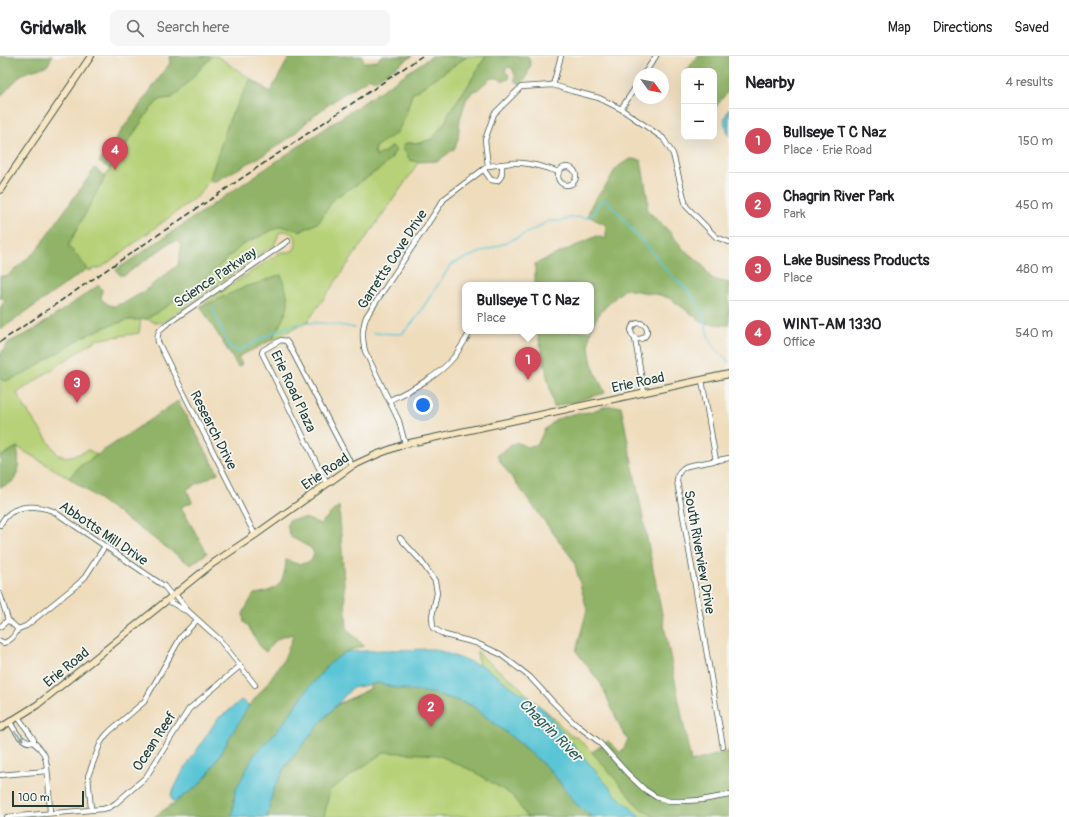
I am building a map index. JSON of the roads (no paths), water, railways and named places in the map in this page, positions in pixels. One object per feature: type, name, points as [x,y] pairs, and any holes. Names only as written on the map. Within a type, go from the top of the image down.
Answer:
[{"type":"street","points":[[0,190],[91,56]]},
{"type":"street","points":[[553,85],[561,56]]},
{"type":"street","points":[[648,68],[656,56]]},
{"type":"street","points":[[502,164],[502,174],[499,179],[496,181],[491,180],[486,168],[485,140],[494,114],[521,88],[553,85],[572,92],[599,98],[621,109],[663,138],[674,154],[686,206],[716,237],[729,242]]},
{"type":"street","points":[[621,109],[633,91]]},
{"type":"street","points":[[486,168],[502,164],[521,163],[549,168],[559,172]]},
{"type":"street","name":"Garretts Cove Drive","points":[[405,444],[399,421],[390,400],[365,351],[362,339],[366,317],[444,199],[486,168]]},
{"type":"street","name":"Science Parkway","points":[[157,333],[167,324],[288,242]]},
{"type":"street","name":"Research Drive","points":[[157,333],[158,342],[255,535]]},
{"type":"street","points":[[390,400],[422,384],[447,364],[454,357],[469,334]]},
{"type":"street","points":[[635,338],[644,392]]},
{"type":"street","name":"Erie Road Plaza","points":[[327,484],[262,353],[263,350],[280,340],[286,341],[352,466]]},
{"type":"street","name":"Erie Road","points":[[0,728],[37,705],[212,564],[352,466],[405,444],[729,374]]},
{"type":"street","points":[[702,380],[716,461],[729,458]]},
{"type":"street","name":"South Riverview Drive","points":[[716,461],[688,466],[678,471],[676,476],[723,747]]},
{"type":"street","name":"Abbotts Mill Drive","points":[[0,525],[10,513],[20,508],[32,507],[53,511],[164,586],[171,596]]},
{"type":"street","points":[[400,538],[421,561],[435,581],[437,593],[432,616],[433,628],[445,635],[476,643],[500,654],[530,677],[574,723],[598,741],[628,774],[644,789],[656,797],[669,801],[684,801],[702,800],[729,795]]},
{"type":"street","points":[[0,642],[9,642],[18,629],[26,626],[78,584],[85,577],[105,546]]},
{"type":"street","points":[[0,594],[8,620],[18,629]]},
{"type":"street","points":[[171,596],[184,610],[188,611]]},
{"type":"street","points":[[171,596],[218,639],[255,685]]},
{"type":"street","points":[[0,628],[8,620]]},
{"type":"street","points":[[91,809],[88,776],[102,742],[111,730],[144,702],[181,636],[197,620]]},
{"type":"street","name":"Ocean Reef","points":[[7,817],[104,808],[110,806],[146,777],[189,709],[240,666]]},
{"type":"street","points":[[18,718],[33,738],[33,742]]},
{"type":"street","points":[[10,722],[16,733],[24,741],[33,742],[44,753],[50,813]]},
{"type":"street","points":[[0,775],[47,771]]},
{"type":"water","points":[[729,109],[729,136],[724,120]]},
{"type":"water","name":"Chagrin River","points":[[435,649],[484,667],[542,708],[616,795],[641,817],[592,817],[576,804],[552,772],[518,742],[471,705],[436,694],[397,688],[378,683],[352,688],[320,723],[285,767],[273,791],[267,817],[232,817],[235,791],[254,755],[282,725],[306,691],[329,664],[345,652]]},
{"type":"water","points":[[241,700],[249,705],[209,773],[198,786],[175,802],[173,801],[171,795],[183,771],[218,718]]},
{"type":"waterway","points":[[373,333],[402,334],[414,321],[451,265],[510,241],[548,221],[561,221],[580,217],[587,218],[594,214],[597,206],[603,200],[607,201],[623,218],[667,271],[689,291],[701,311],[708,335],[714,347],[729,362]]},
{"type":"waterway","points":[[212,306],[227,342],[230,347],[237,351],[276,331],[300,324],[327,323],[355,328]]},
{"type":"railway","points":[[0,342],[422,56]]},
{"type":"place","name":"WINT-AM 1330","points":[[115,170]]},
{"type":"place","name":"Bullseye T C Naz","points":[[528,380]]},
{"type":"place","name":"Lake Business Products","points":[[77,403]]},
{"type":"place","name":"Chagrin River Park","points":[[431,727]]}]
